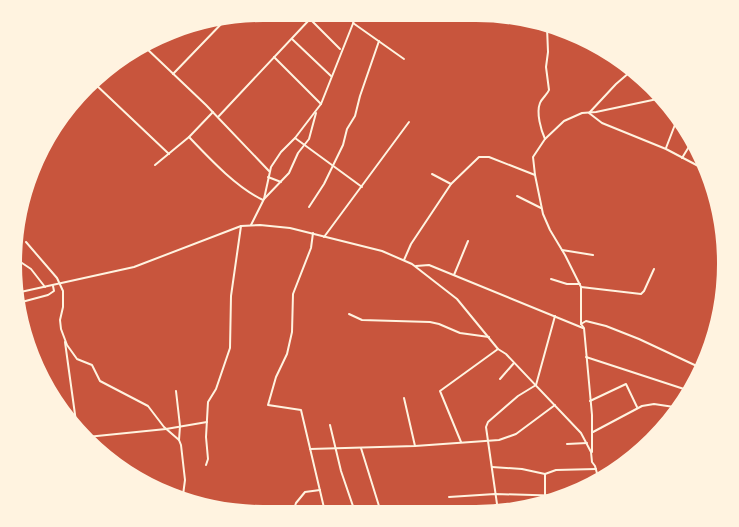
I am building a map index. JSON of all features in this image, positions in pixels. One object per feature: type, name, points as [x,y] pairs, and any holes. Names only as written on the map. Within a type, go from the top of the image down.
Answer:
[{"type":"street","points":[[218,118],[308,21]]},
{"type":"street","points":[[312,21],[341,50]]},
{"type":"street","points":[[251,225],[263,200],[269,171],[281,152],[295,138],[321,104],[341,50],[353,23],[404,59]]},
{"type":"street","points":[[173,74],[220,25]]},
{"type":"street","points":[[545,139],[541,132],[539,107],[541,101],[549,90],[546,66],[548,52],[547,32]]},
{"type":"street","points":[[292,40],[331,76]]},
{"type":"street","points":[[309,207],[316,197],[343,145],[347,129],[355,116],[360,96],[379,41]]},
{"type":"street","points":[[148,50],[213,112],[269,171]]},
{"type":"street","points":[[274,57],[321,104]]},
{"type":"street","points":[[589,113],[616,84],[627,74]]},
{"type":"street","points":[[98,87],[169,154]]},
{"type":"street","points":[[592,462],[593,432],[584,328],[581,324],[580,285],[550,230],[541,208],[533,157],[545,139],[559,124],[582,113],[589,113],[654,100]]},
{"type":"street","points":[[155,165],[189,138],[213,112]]},
{"type":"street","points":[[263,200],[289,173],[303,145],[309,139],[316,112]]},
{"type":"street","points":[[589,113],[602,123],[666,149],[698,167]]},
{"type":"street","points":[[324,237],[409,122]]},
{"type":"street","points":[[666,149],[675,126]]},
{"type":"street","points":[[189,138],[214,164],[252,195],[263,200]]},
{"type":"street","points":[[295,138],[303,145],[333,164],[362,187]]},
{"type":"street","points":[[682,158],[689,147]]},
{"type":"street","points":[[404,260],[410,244],[451,184],[475,160],[483,156],[535,175]]},
{"type":"street","points":[[432,174],[451,184]]},
{"type":"street","points":[[268,177],[281,182]]},
{"type":"street","points":[[517,196],[541,208]]},
{"type":"street","points":[[23,292],[134,267],[241,226],[251,225],[290,228],[382,251],[415,266],[457,299],[498,349],[514,363],[574,424],[592,452],[592,462],[597,474]]},
{"type":"street","points":[[206,465],[208,460],[208,402],[216,389],[230,348],[231,296],[241,226]]},
{"type":"street","points":[[313,233],[311,248],[293,294],[292,332],[287,354],[276,377],[268,405],[301,410],[324,506]]},
{"type":"street","points":[[454,275],[468,241]]},
{"type":"street","points":[[26,242],[50,268],[63,291],[60,320],[69,364],[69,381],[75,416]]},
{"type":"street","points":[[562,250],[593,255]]},
{"type":"street","points":[[21,262],[31,269],[45,287]]},
{"type":"street","points":[[415,266],[426,264],[584,328]]},
{"type":"street","points":[[551,279],[567,284],[641,294],[644,291],[654,269]]},
{"type":"street","points":[[24,301],[48,295],[54,290],[53,286]]},
{"type":"street","points":[[349,314],[362,320],[430,322],[439,324],[460,333],[489,337]]},
{"type":"street","points":[[497,505],[488,441],[485,430],[488,422],[518,396],[536,385],[555,316]]},
{"type":"street","points":[[581,324],[586,321],[606,326],[673,354],[696,365]]},
{"type":"street","points":[[65,341],[77,358],[92,365],[100,381],[148,406],[166,429],[179,440]]},
{"type":"street","points":[[461,442],[440,391],[498,349]]},
{"type":"street","points":[[586,357],[683,389]]},
{"type":"street","points":[[500,379],[514,363]]},
{"type":"street","points":[[590,401],[626,384],[637,407]]},
{"type":"street","points":[[176,391],[180,426],[179,440],[181,445],[185,480],[183,492]]},
{"type":"street","points":[[404,398],[415,446]]},
{"type":"street","points":[[309,449],[415,446],[488,441],[509,438],[555,404]]},
{"type":"street","points":[[593,432],[637,407],[654,404],[671,407]]},
{"type":"street","points":[[93,436],[166,429],[207,422]]},
{"type":"street","points":[[330,425],[341,471],[353,506]]},
{"type":"street","points":[[567,444],[587,443]]},
{"type":"street","points":[[361,447],[379,506]]},
{"type":"street","points":[[492,467],[522,469],[545,474],[556,470],[596,469]]},
{"type":"street","points":[[545,474],[545,496]]},
{"type":"street","points":[[295,506],[305,492],[320,490]]},
{"type":"street","points":[[449,498],[495,494],[544,496]]}]
